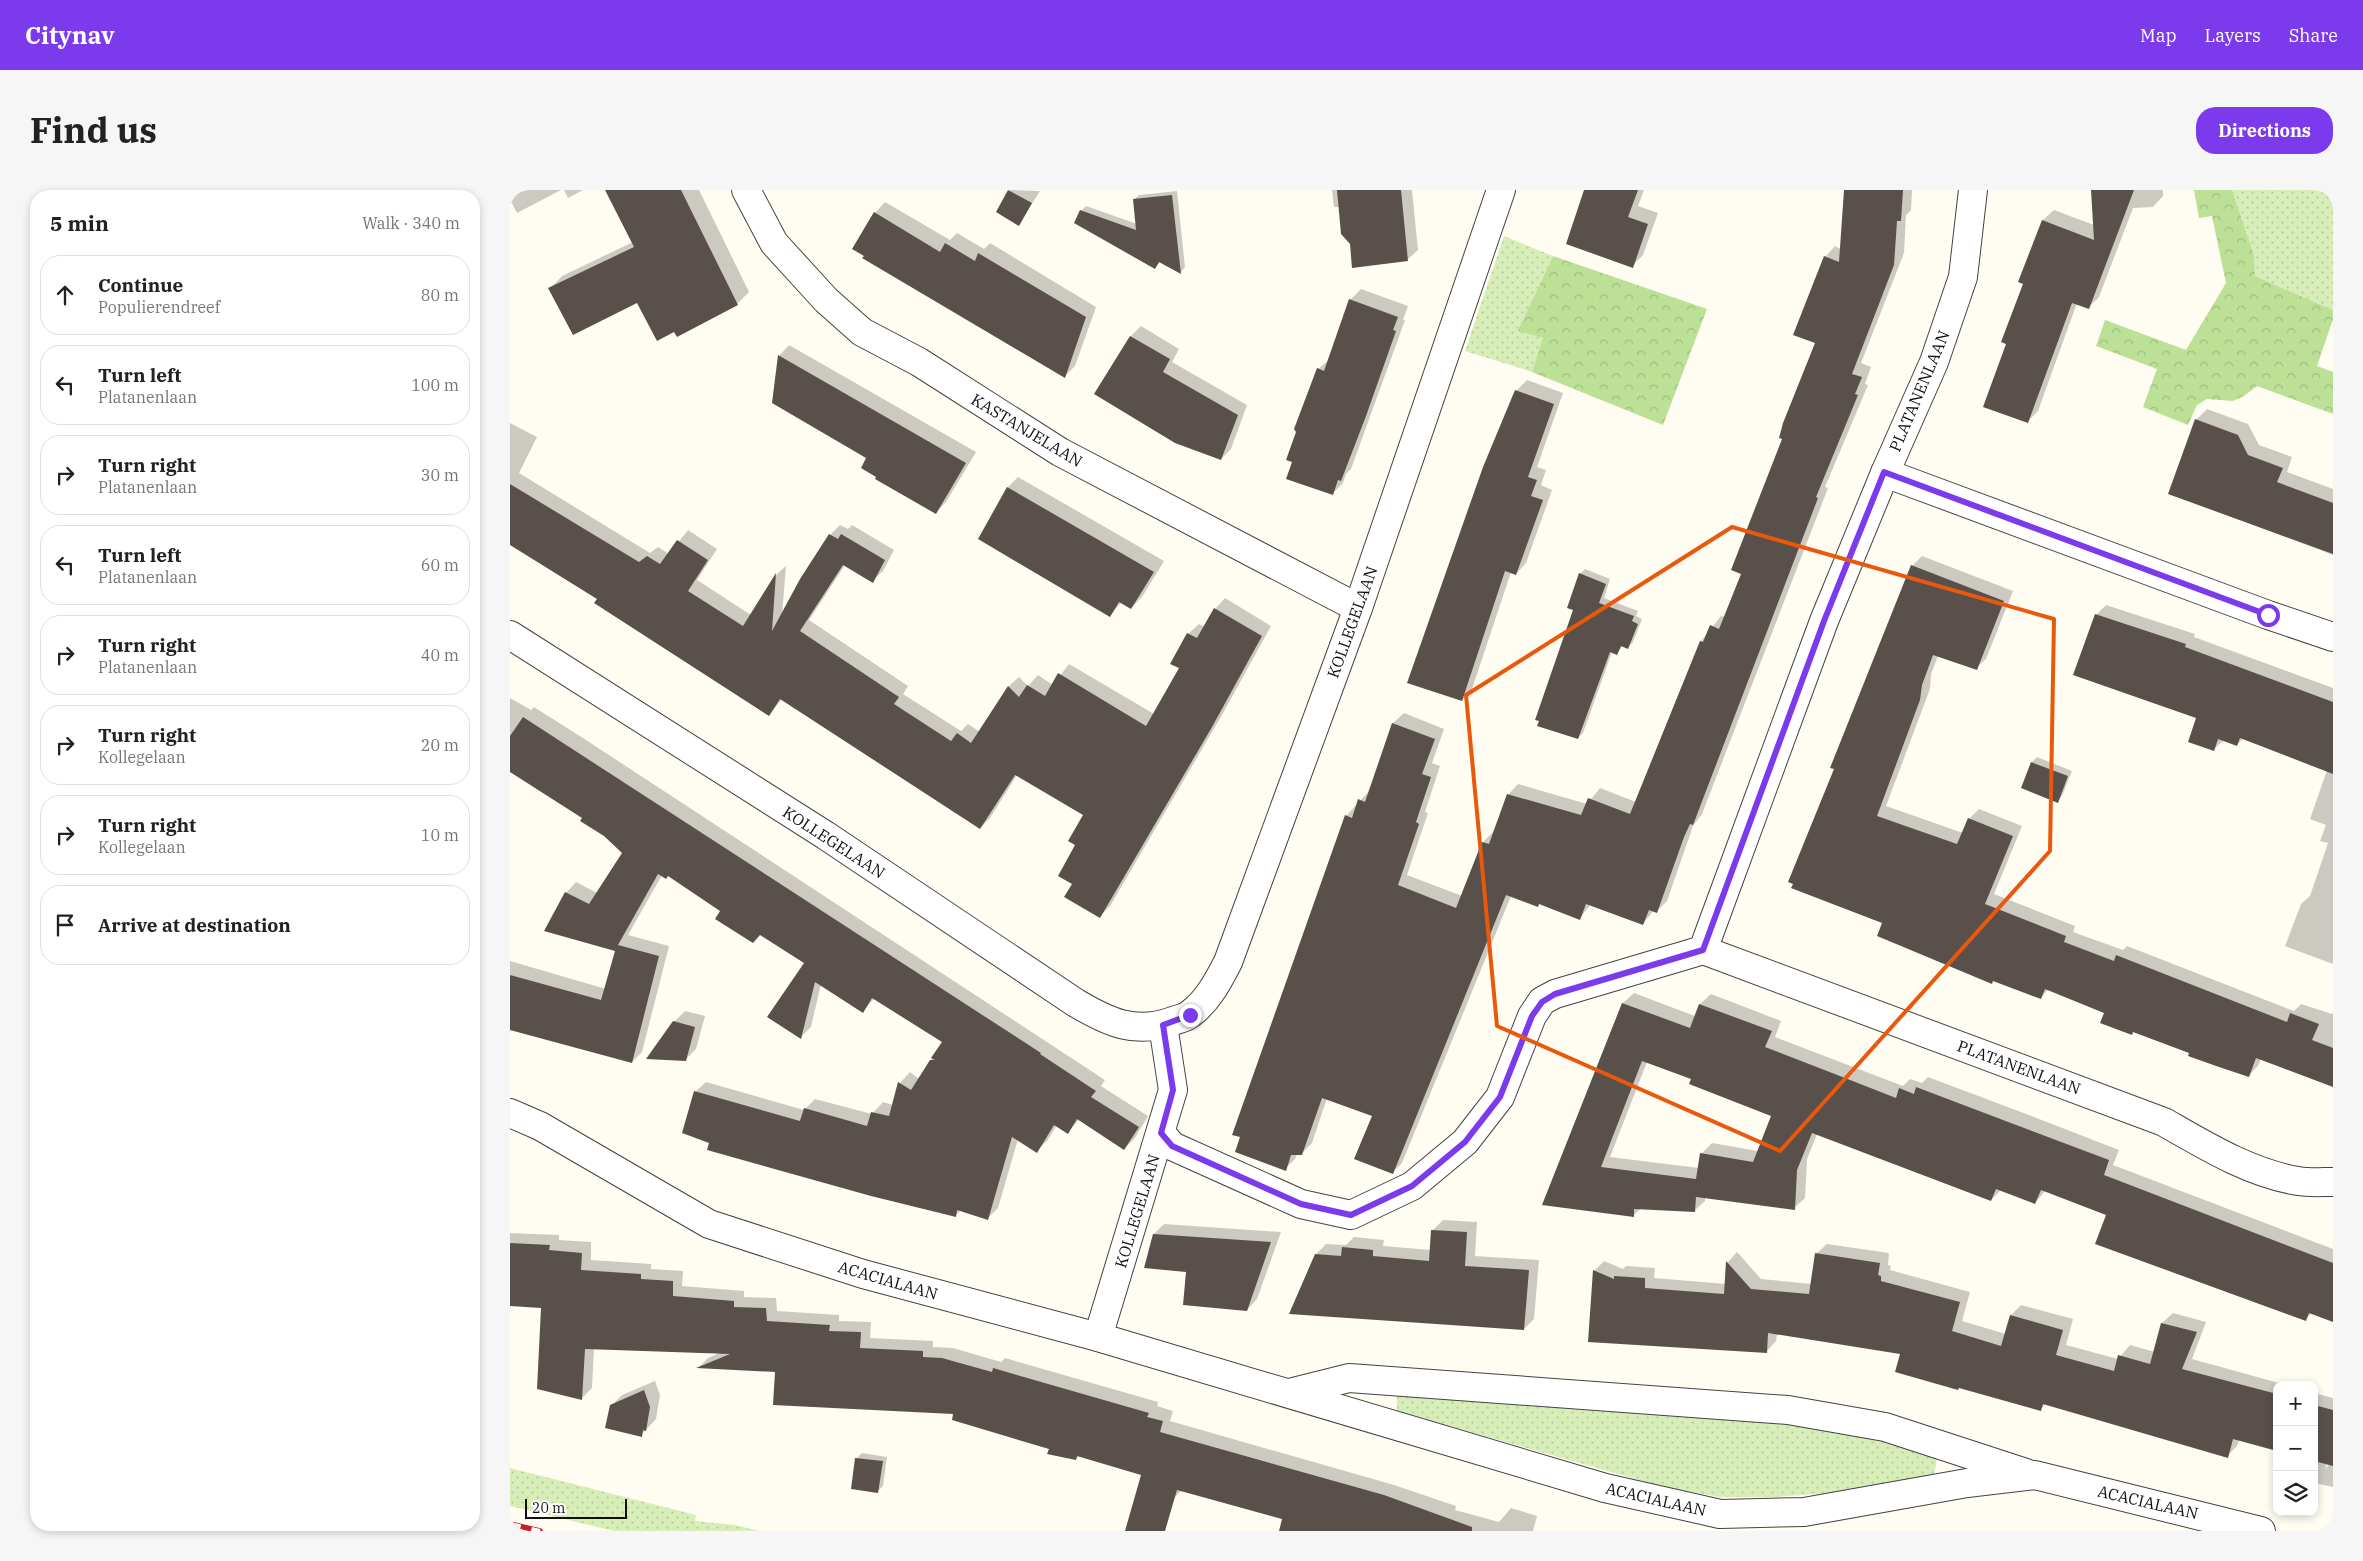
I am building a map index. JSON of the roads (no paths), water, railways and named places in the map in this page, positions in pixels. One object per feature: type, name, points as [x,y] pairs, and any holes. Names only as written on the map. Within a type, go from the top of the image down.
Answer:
[{"type":"street","name":"KASTANJELAAN","points":[[746,190],[774,243],[826,300],[862,332],[919,362],[1060,452],[1358,608]]},
{"type":"street","name":"PLATANENLAAN","points":[[1973,190],[1963,277],[1934,362],[1884,472],[1824,621],[1703,950],[2164,1122],[2216,1152],[2259,1169],[2298,1181],[2333,1182]]},
{"type":"street","name":"KOLLEGELAAN","points":[[510,635],[824,835],[1076,1003],[1107,1021],[1131,1027],[1163,1025],[1190,1015],[1210,994],[1228,962],[1358,608],[1495,192]]},
{"type":"street","points":[[1884,472],[2258,612],[2333,637]]},
{"type":"street","points":[[1161,1133],[1172,1146],[1301,1204],[1351,1215],[1412,1186],[1465,1142],[1500,1097],[1532,1016],[1542,1002],[1555,994],[1703,950]]},
{"type":"street","name":"KOLLEGELAAN","points":[[1098,1337],[1173,1090],[1163,1025]]},
{"type":"street","name":"ACACIALAAN","points":[[510,1114],[540,1126],[709,1224],[863,1274],[1098,1337],[1605,1488],[1720,1514],[1804,1512],[1968,1483],[2035,1475]]},
{"type":"street","name":"ACACIALAAN","points":[[1288,1393],[1349,1378],[1788,1410],[1886,1427],[2035,1475],[2261,1531]]},
{"type":"railway","points":[[510,1524],[540,1531]]}]
